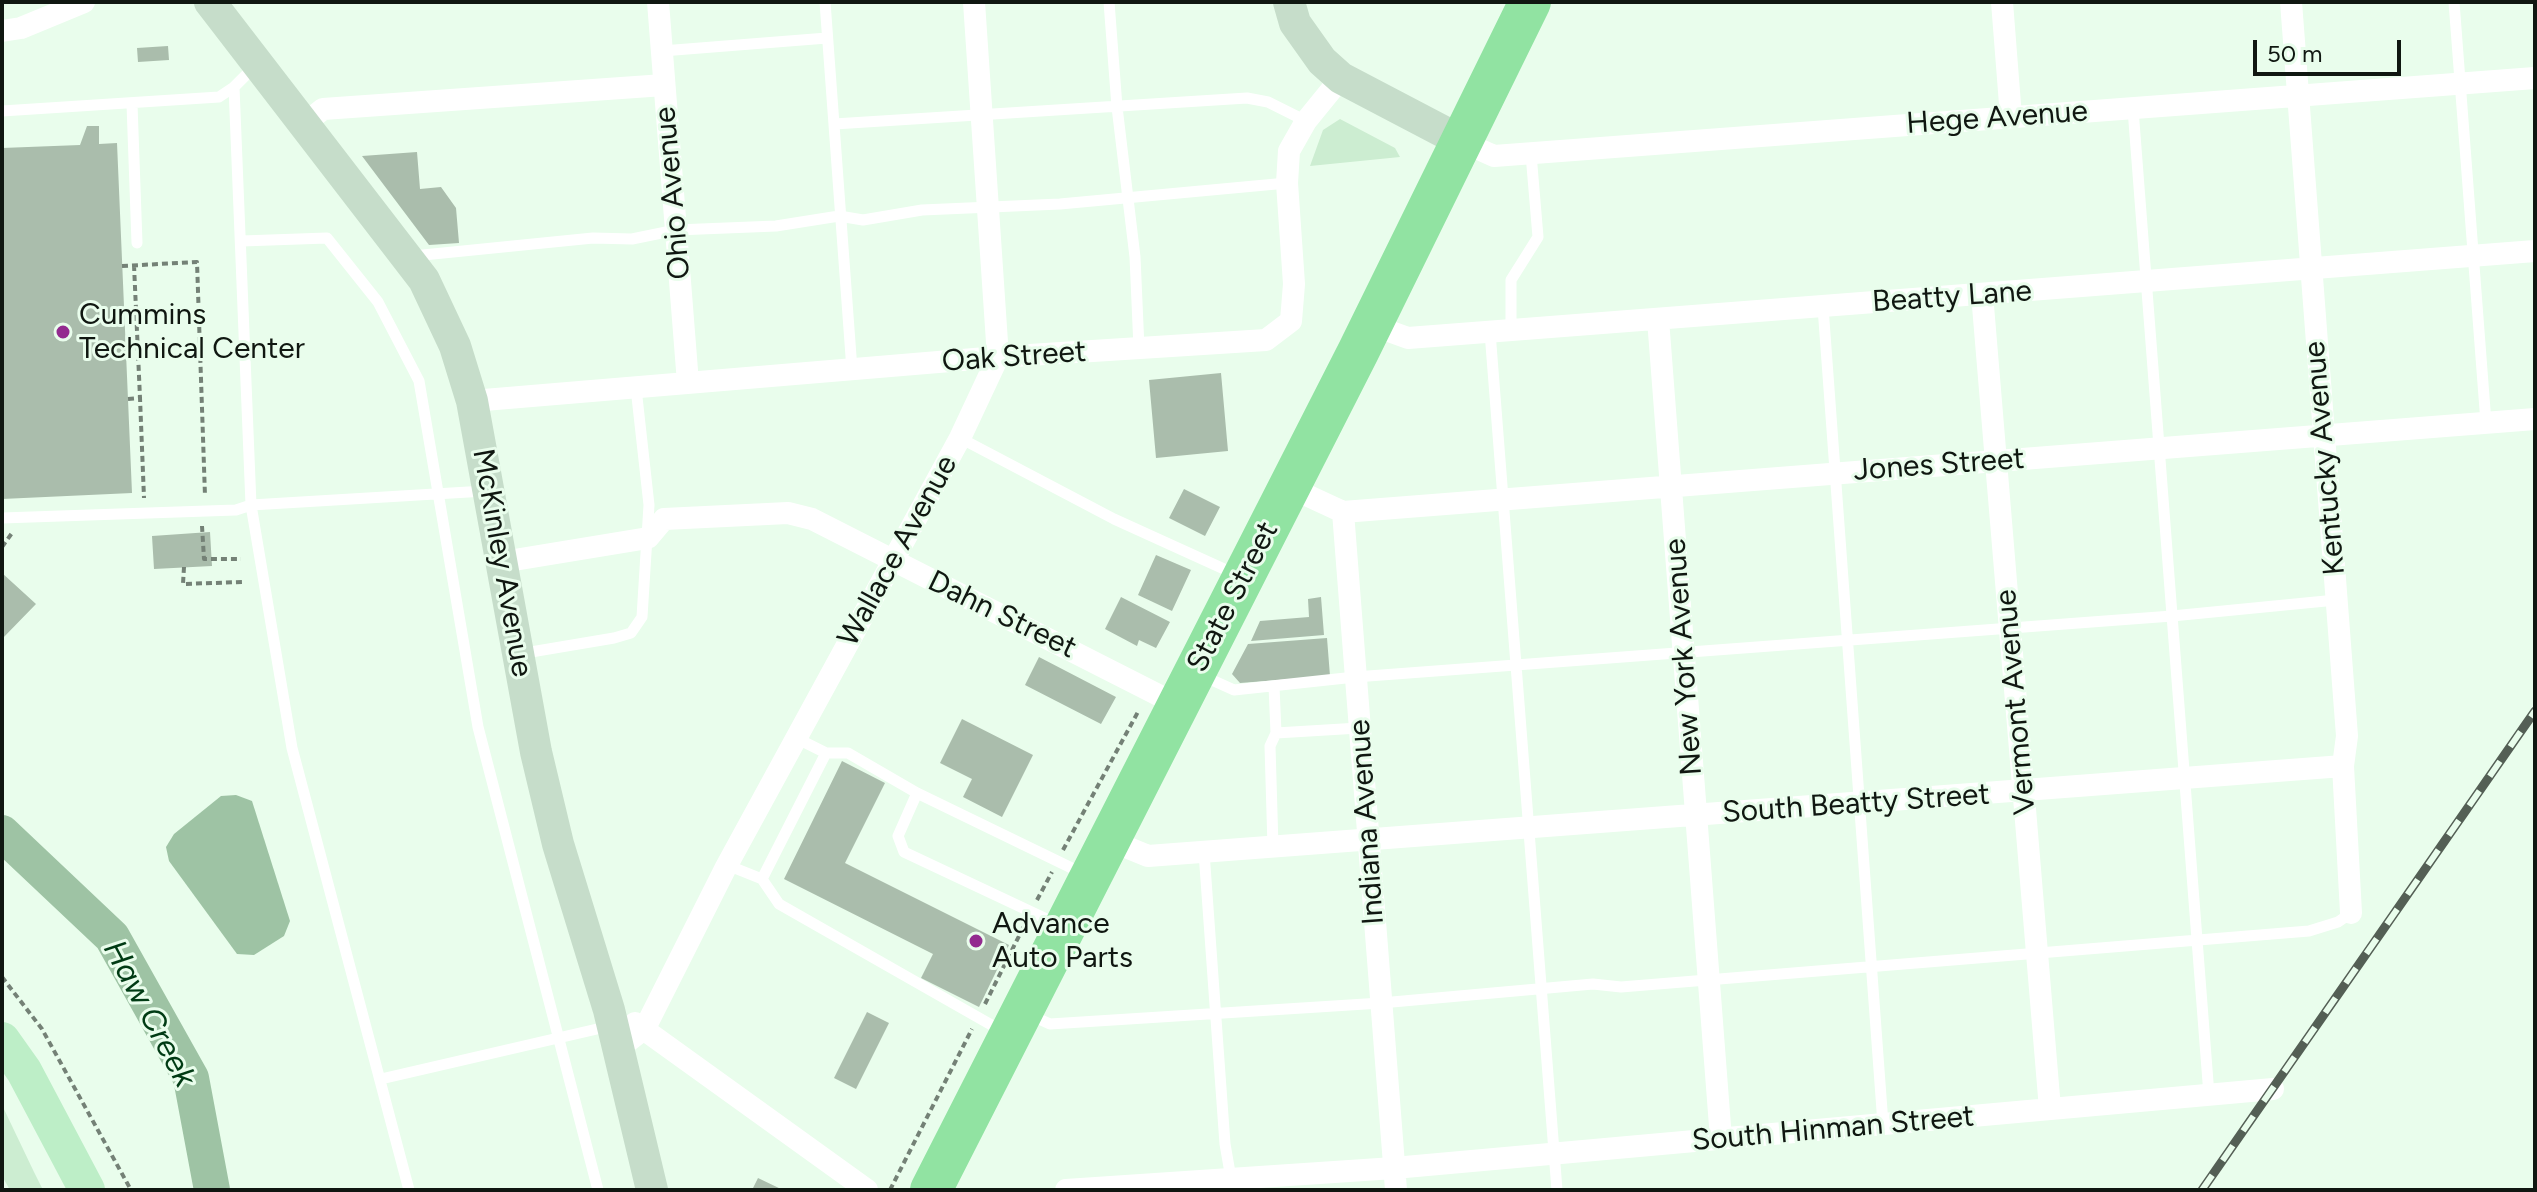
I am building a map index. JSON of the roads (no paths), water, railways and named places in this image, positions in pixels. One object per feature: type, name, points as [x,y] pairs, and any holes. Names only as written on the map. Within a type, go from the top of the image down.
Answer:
[{"type":"highway","name":"State Street","points":[[939,1188],[1016,1023],[1372,325],[1530,2]]},
{"type":"main road","points":[[2,1040],[24,1071],[87,1190]]},
{"type":"street","points":[[2,31],[21,28],[84,2]]},
{"type":"street","name":"McKinley Avenue","points":[[210,2],[424,280],[455,346],[472,401],[536,752],[558,844],[613,1028],[652,1190]]},
{"type":"street","name":"Ohio Avenue","points":[[658,2],[688,383]]},
{"type":"street","name":"Wallace Avenue","points":[[613,1028],[645,1028],[727,865],[960,438],[998,357],[974,2]]},
{"type":"street","points":[[1289,2],[1295,23],[1322,61],[1341,78],[1463,142]]},
{"type":"street","points":[[2002,2],[2011,117]]},
{"type":"street","name":"Kentucky Avenue","points":[[2291,2],[2347,736],[2343,766],[2351,913]]},
{"type":"street","name":"Oak Street","points":[[472,401],[998,357],[1266,340],[1291,321],[1294,284],[1287,183],[1289,151],[1306,121],[1341,78]]},
{"type":"street","name":"Hege Avenue","points":[[1463,142],[1494,156],[1531,154],[2011,117],[2298,99],[2535,78]]},
{"type":"street","points":[[304,124],[323,109],[664,85]]},
{"type":"street","name":"Beatty Lane","points":[[1372,325],[1408,338],[2535,251]]},
{"type":"street","name":"Vermont Avenue","points":[[1982,294],[2050,1109]]},
{"type":"street","name":"New York Avenue","points":[[1658,319],[1721,1139]]},
{"type":"street","name":"Jones Street","points":[[1343,512],[2535,419]]},
{"type":"street","points":[[1289,487],[1343,512]]},
{"type":"street","name":"Indiana Avenue","points":[[1343,512],[1395,1179]]},
{"type":"street","name":"Dahn Street","points":[[502,562],[648,538],[664,519],[788,513],[812,519],[894,561],[1187,688]]},
{"type":"street","name":"South Beatty Street","points":[[1109,840],[1148,856],[2343,766]]},
{"type":"street","points":[[613,1028],[645,1028],[867,1190]]},
{"type":"street","name":"South Hinman Street","points":[[1066,1190],[1395,1179],[1554,1154],[2273,1089]]},
{"type":"lane","points":[[825,2],[852,370]]},
{"type":"lane","points":[[1109,2],[1139,348]]},
{"type":"lane","points":[[2454,2],[2486,423]]},
{"type":"lane","points":[[662,51],[827,38]]},
{"type":"lane","points":[[2,111],[219,97],[258,63]]},
{"type":"lane","points":[[234,87],[251,505],[292,748],[409,1190]]},
{"type":"lane","points":[[834,124],[1247,98],[1268,102],[1306,121]]},
{"type":"lane","points":[[132,104],[137,243]]},
{"type":"lane","points":[[2133,109],[2209,1095]]},
{"type":"lane","points":[[1531,154],[1538,237],[1511,280],[1500,331],[1503,500],[1557,1190]]},
{"type":"lane","points":[[406,256],[593,238],[632,239],[676,230],[776,226],[839,216],[863,220],[922,210],[988,209],[1287,183]]},
{"type":"lane","points":[[242,241],[327,238],[378,302],[419,381],[478,727],[598,1190]]},
{"type":"lane","points":[[1823,307],[1883,1124]]},
{"type":"lane","points":[[518,654],[631,633],[642,617],[649,505],[636,388]]},
{"type":"lane","points":[[960,438],[1114,519],[1243,578]]},
{"type":"lane","points":[[2,518],[238,509],[251,505],[489,491]]},
{"type":"lane","points":[[1187,688],[1234,690],[1355,677],[2172,616],[2336,600]]},
{"type":"lane","points":[[1273,847],[1270,746],[1276,733],[1274,686]]},
{"type":"lane","points":[[1276,733],[1359,728]]},
{"type":"lane","points":[[796,738],[826,753],[848,753],[917,793],[1090,877]]},
{"type":"lane","points":[[762,879],[826,753]]},
{"type":"lane","points":[[917,793],[898,836],[904,852],[1065,927]]},
{"type":"lane","points":[[1204,852],[1225,1144],[1233,1184]]},
{"type":"lane","points":[[727,865],[762,879],[779,904],[977,1020],[1016,1023],[1050,1024],[1381,1003],[2197,941],[2309,931],[2338,922],[2351,913]]},
{"type":"lane","points":[[381,1079],[613,1028]]},
{"type":"waterway","name":"Haw Creek","points":[[2,833],[112,937],[191,1078],[212,1190]]},
{"type":"railway","points":[[2202,1190],[2535,711]]},
{"type":"place","name":"Cummins Technical Center","points":[[63,332]]},
{"type":"place","name":"Advance Auto Parts","points":[[976,941]]}]
